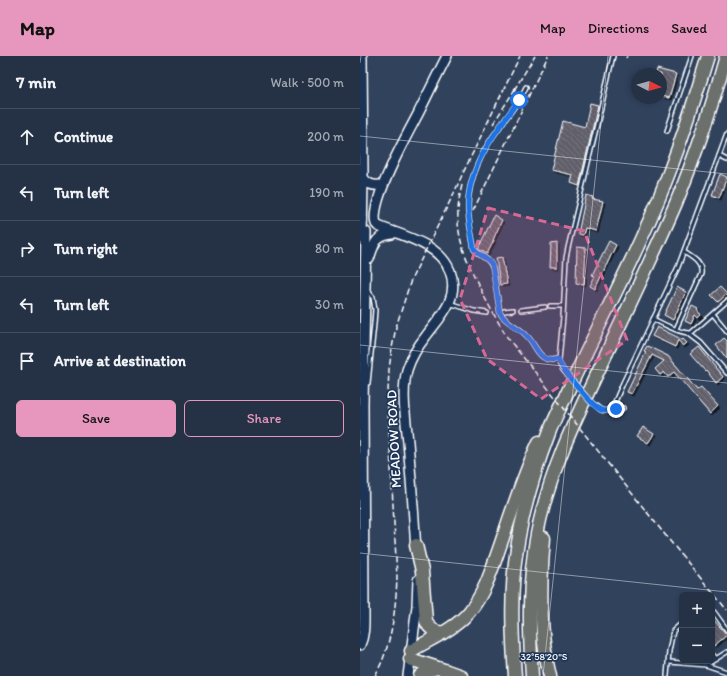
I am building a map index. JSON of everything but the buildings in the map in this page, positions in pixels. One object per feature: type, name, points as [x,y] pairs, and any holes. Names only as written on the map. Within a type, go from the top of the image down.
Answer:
[{"type":"highway","points":[[515,676],[512,635],[512,587],[518,541],[526,506],[549,432],[578,368],[642,239],[685,130],[708,56]]},
{"type":"highway","points":[[532,676],[529,612],[531,577],[537,535],[545,500],[566,440],[661,237],[676,201],[707,118],[726,56]]},
{"type":"highway","points":[[410,655],[458,623],[469,613],[477,602],[486,584],[528,466],[548,423],[578,368]]},
{"type":"highway","points":[[550,676],[545,649],[542,605],[542,564],[547,518],[556,477],[569,440],[594,381]]},
{"type":"highway","points":[[416,545],[422,571],[426,621],[432,630],[443,633]]},
{"type":"highway","points":[[410,655],[437,668],[461,676]]},
{"type":"highway","points":[[420,676],[429,670],[437,668]]},
{"type":"main road","points":[[362,56],[362,199],[370,226],[372,239],[364,274]]},
{"type":"main road","points":[[360,645],[363,639],[364,629],[362,617],[362,367],[365,288],[362,260],[370,226],[375,216],[380,189],[447,56]]},
{"type":"main road","points":[[363,178],[366,182],[380,189]]},
{"type":"main road","points":[[364,274],[376,241],[380,237],[391,232],[378,220],[377,216],[380,189]]},
{"type":"main road","name":"MEADOW ROAD","points":[[370,226],[405,236],[431,249],[445,261],[450,271],[452,281],[450,303],[418,346],[407,370],[405,383],[406,420],[418,576],[417,606],[408,676]]},
{"type":"lane","points":[[613,56],[566,258],[559,361],[563,370],[590,401],[601,410],[608,411],[612,408],[678,267],[727,134]]},
{"type":"lane","points":[[667,131],[692,56]]},
{"type":"lane","points":[[526,87],[523,95],[490,141],[478,165],[470,191],[468,216],[474,249],[492,265],[500,313],[507,321],[526,334],[534,344],[539,354],[549,360],[559,361]]},
{"type":"lane","points":[[718,156],[727,160]]},
{"type":"lane","points":[[676,329],[702,270],[699,264],[684,252]]},
{"type":"lane","points":[[362,405],[367,393],[375,310],[372,297],[365,288]]},
{"type":"lane","points":[[688,333],[693,331],[727,302]]},
{"type":"lane","points":[[450,303],[474,311],[487,313]]},
{"type":"lane","points":[[550,306],[563,306]]},
{"type":"lane","points":[[521,310],[545,307]]},
{"type":"lane","points":[[504,311],[513,310]]},
{"type":"lane","points":[[713,314],[727,331]]},
{"type":"lane","points":[[653,319],[688,333],[701,342],[727,373]]},
{"type":"lane","points":[[612,408],[623,408]]},
{"type":"lane","points":[[715,613],[727,630]]},
{"type":"lane","points":[[668,676],[669,651],[673,631],[679,626]]},
{"type":"lane","points":[[706,665],[727,652]]},
{"type":"lane","points":[[669,662],[706,665],[727,672]]},
{"type":"highlighted area","points":[[488,208],[584,231],[627,340],[541,399],[487,359],[460,299]]},
{"type":"railway","points":[[375,676],[383,659],[389,639],[395,608],[397,587],[388,414],[389,369],[396,327],[411,280],[520,56]]},
{"type":"railway","points":[[514,90],[535,56]]},
{"type":"railway","points":[[473,211],[548,56]]},
{"type":"railway","points":[[493,124],[517,86]]},
{"type":"railway","points":[[462,185],[459,200],[458,225],[463,249],[482,292],[507,337],[727,610]]},
{"type":"route","points":[[519,100],[490,141],[470,186],[468,216],[474,249],[492,265],[500,313],[502,316],[526,334],[534,344],[539,354],[549,360],[558,359],[563,370],[595,406],[604,411],[608,411],[612,408],[616,409]]}]
